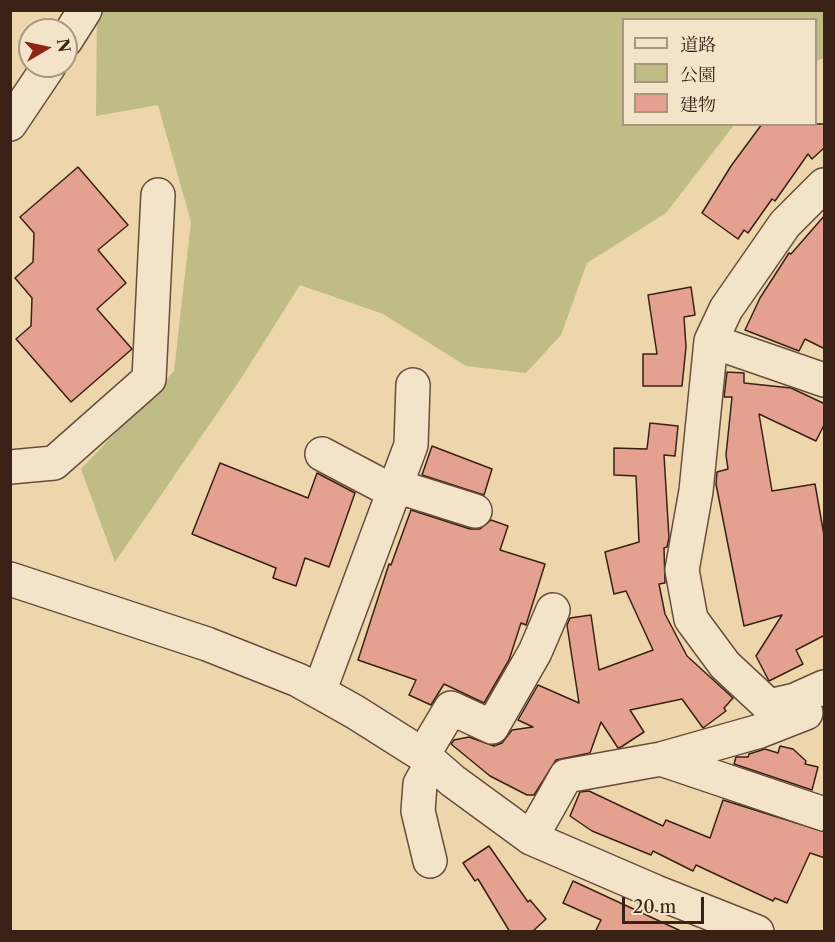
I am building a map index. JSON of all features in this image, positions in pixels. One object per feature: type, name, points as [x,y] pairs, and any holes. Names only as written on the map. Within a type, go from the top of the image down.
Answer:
[{"type":"street","points":[[10,124],[41,78]]},
{"type":"street","points":[[531,838],[566,776],[661,759],[760,731],[806,713],[810,693],[769,706],[725,665],[691,619],[682,570],[696,491],[706,372],[711,341],[726,309],[785,224],[825,185]]},
{"type":"street","points":[[10,467],[54,463],[149,379],[158,195]]},
{"type":"street","points":[[711,341],[825,380]]},
{"type":"street","points":[[319,692],[411,445],[413,385]]},
{"type":"street","points":[[322,454],[395,489],[475,511]]},
{"type":"street","points":[[10,579],[207,644],[298,680],[428,759],[531,838],[656,892],[757,932]]},
{"type":"street","points":[[430,861],[418,811],[420,784],[428,759],[451,708],[492,727],[535,652],[553,610]]},
{"type":"street","points":[[661,759],[825,814]]},
{"type":"green space","points":[[97,11],[824,11],[824,58],[817,61],[817,18],[622,18],[622,126],[733,126],[666,213],[587,263],[561,335],[526,373],[466,366],[383,314],[300,285],[240,380],[115,562],[81,469],[174,371],[191,222],[158,105],[96,116]]},
{"type":"building","points":[[825,124],[825,147],[812,159],[808,154],[775,201],[772,199],[748,233],[744,230],[738,239],[702,213],[731,166],[761,126]]},
{"type":"building","points":[[78,167],[128,225],[98,250],[126,283],[97,309],[132,349],[71,402],[16,339],[31,326],[32,298],[15,278],[33,262],[34,233],[20,217]]},
{"type":"building","points":[[825,215],[825,349],[805,339],[799,351],[745,330],[760,298],[789,253],[791,254]]},
{"type":"building","points":[[691,287],[695,315],[684,317],[686,347],[682,386],[643,386],[643,354],[657,354],[648,295]]},
{"type":"building","points":[[727,372],[744,373],[744,383],[791,388],[825,404],[825,423],[816,441],[759,414],[772,491],[815,484],[825,541],[825,635],[796,650],[803,664],[769,681],[756,656],[782,615],[744,626],[716,484],[717,472],[728,469],[726,455],[732,397],[724,397]]},
{"type":"building","points":[[650,423],[678,426],[675,456],[664,455],[669,538],[667,547],[664,548],[665,583],[659,584],[665,614],[687,656],[733,698],[724,708],[726,711],[703,728],[682,699],[630,710],[644,732],[618,748],[601,722],[590,753],[556,760],[534,795],[527,795],[490,776],[451,744],[454,740],[469,737],[494,746],[502,743],[512,730],[533,727],[518,720],[538,685],[579,703],[567,625],[570,618],[591,615],[599,670],[653,650],[626,591],[614,594],[605,552],[639,542],[636,476],[614,475],[614,448],[647,449]]},
{"type":"building","points":[[432,446],[492,469],[484,495],[422,475]]},
{"type":"building","points":[[220,463],[308,498],[317,473],[355,493],[329,567],[305,558],[296,586],[273,578],[276,568],[192,534]]},
{"type":"building","points":[[411,510],[470,529],[480,529],[491,520],[508,526],[500,550],[545,564],[526,625],[521,623],[509,660],[484,703],[444,684],[431,705],[409,695],[416,680],[358,660],[389,564],[391,565]]},
{"type":"building","points":[[780,746],[793,749],[806,761],[805,764],[818,767],[812,790],[734,764],[736,757],[748,757],[749,754],[765,749],[778,753]]},
{"type":"building","points":[[589,791],[663,826],[666,820],[710,838],[723,800],[825,832],[825,858],[810,853],[787,903],[775,898],[773,901],[696,865],[693,871],[653,851],[651,855],[592,831],[570,816],[580,792]]},
{"type":"building","points":[[489,846],[528,902],[530,900],[546,919],[532,932],[510,932],[478,879],[475,881],[463,863]]},
{"type":"building","points":[[573,881],[683,932],[595,932],[601,920],[563,903]]}]
